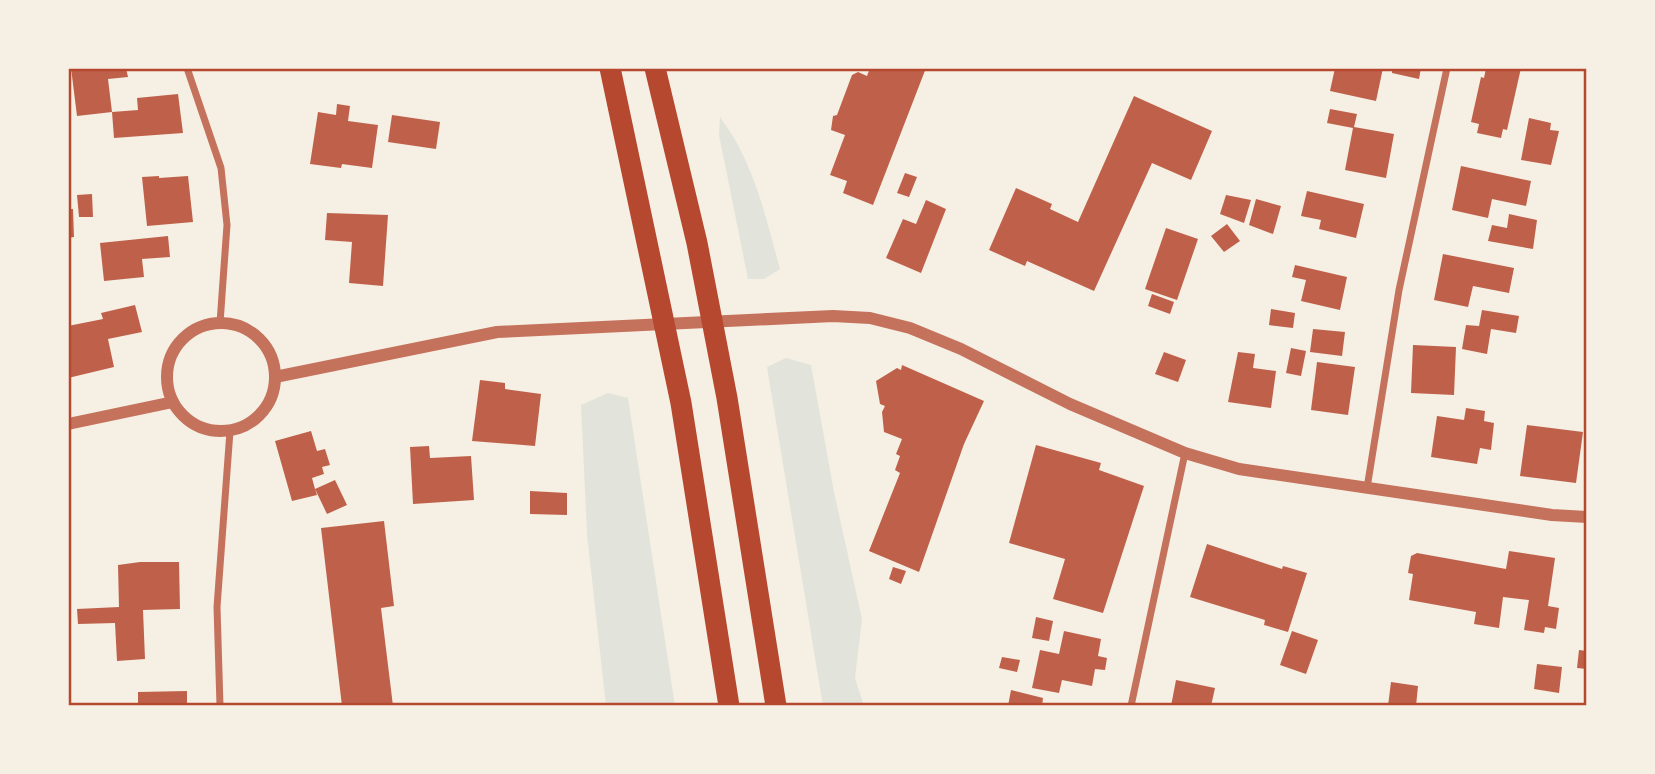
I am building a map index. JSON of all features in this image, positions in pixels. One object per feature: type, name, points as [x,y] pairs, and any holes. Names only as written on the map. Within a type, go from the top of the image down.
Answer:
[{"type":"highway","points":[[610,68],[681,403],[729,706]]},
{"type":"highway","points":[[655,68],[697,243],[727,398],[776,706]]},
{"type":"street","points":[[187,68],[221,168],[227,225],[220,323]]},
{"type":"street","points":[[1367,488],[1399,290],[1447,68]]},
{"type":"street","points":[[275,377],[497,332],[833,316],[870,318],[910,328],[961,349],[1070,404],[1185,453],[1239,470],[1552,515],[1587,517]]},
{"type":"street","points":[[220,323],[237,325],[252,333],[264,345],[272,360],[275,377],[273,392],[262,412],[245,426],[230,431],[213,431],[197,426],[183,416],[173,402],[167,385],[168,367],[174,349],[186,335],[202,326],[220,323]]},
{"type":"street","points":[[68,424],[173,402]]},
{"type":"street","points":[[220,706],[217,607],[230,431]]},
{"type":"street","points":[[1131,706],[1185,453]]},
{"type":"shaded area","points":[[720,117],[742,152],[750,171],[780,269],[764,279],[748,279],[719,135]]},
{"type":"shaded area","points":[[786,358],[811,365],[834,492],[862,619],[855,678],[864,706],[823,706],[767,367]]},
{"type":"shaded area","points":[[608,393],[628,398],[675,706],[606,706],[587,534],[581,405]]},
{"type":"building","points":[[71,68],[126,68],[128,77],[108,79],[112,112],[77,116]]},
{"type":"building","points":[[870,68],[926,68],[873,205],[843,193],[847,181],[830,175],[845,135],[831,130],[833,116],[837,115],[852,75],[858,72],[867,76]]},
{"type":"building","points":[[1335,68],[1383,68],[1376,101],[1330,91]]},
{"type":"building","points":[[1392,68],[1421,68],[1419,79],[1392,73]]},
{"type":"building","points":[[1486,68],[1521,68],[1507,130],[1503,129],[1501,138],[1477,133],[1479,124],[1471,122],[1481,77],[1484,78]]},
{"type":"building","points":[[178,94],[183,133],[114,138],[112,112],[138,110],[137,98]]},
{"type":"building","points":[[1134,96],[1212,131],[1191,180],[1152,163],[1094,291],[1027,261],[1025,266],[989,250],[1016,188],[1052,204],[1050,209],[1078,222]]},
{"type":"building","points":[[337,104],[350,106],[348,121],[378,125],[372,168],[310,164],[318,112],[336,115]]},
{"type":"building","points":[[1330,109],[1357,114],[1354,127],[1394,134],[1386,178],[1345,170],[1353,128],[1327,123]]},
{"type":"building","points":[[392,115],[440,122],[436,149],[388,142]]},
{"type":"building","points":[[1529,118],[1551,123],[1550,130],[1559,131],[1551,165],[1521,160]]},
{"type":"building","points":[[1461,166],[1531,181],[1526,206],[1492,199],[1488,218],[1452,210]]},
{"type":"building","points":[[905,173],[917,177],[909,197],[897,193]]},
{"type":"building","points":[[188,176],[193,222],[147,226],[142,177]]},
{"type":"building","points":[[1307,191],[1364,204],[1356,238],[1319,229],[1321,220],[1301,216]]},
{"type":"building","points":[[92,194],[93,217],[79,217],[77,195]]},
{"type":"building","points":[[1226,195],[1251,200],[1244,223],[1220,214]]},
{"type":"building","points":[[1256,199],[1281,206],[1273,234],[1249,225]]},
{"type":"building","points":[[926,200],[946,209],[921,273],[886,258],[903,219],[916,224]]},
{"type":"building","points":[[68,209],[73,209],[74,237],[68,238]]},
{"type":"building","points":[[327,213],[388,215],[383,286],[349,283],[352,242],[325,240]]},
{"type":"building","points":[[1509,214],[1537,220],[1533,249],[1488,241],[1492,225],[1507,228]]},
{"type":"building","points":[[1227,224],[1240,241],[1224,252],[1211,236]]},
{"type":"building","points":[[1166,228],[1198,239],[1177,300],[1145,289]]},
{"type":"building","points":[[168,236],[170,257],[142,259],[144,277],[104,281],[100,243]]},
{"type":"building","points":[[1443,254],[1514,268],[1509,293],[1473,286],[1468,307],[1434,300]]},
{"type":"building","points":[[1295,265],[1347,277],[1340,310],[1301,301],[1306,280],[1292,277]]},
{"type":"building","points":[[1152,294],[1174,302],[1170,314],[1148,306]]},
{"type":"building","points":[[135,305],[142,332],[108,339],[114,367],[68,378],[68,326],[103,319],[101,313]]},
{"type":"building","points":[[1271,309],[1295,313],[1293,328],[1269,325]]},
{"type":"building","points":[[1482,310],[1519,316],[1516,333],[1491,329],[1487,354],[1462,349],[1466,325],[1479,326]]},
{"type":"building","points":[[1313,329],[1345,332],[1342,356],[1310,352]]},
{"type":"building","points":[[1413,345],[1456,347],[1454,395],[1411,393]]},
{"type":"building","points":[[1291,348],[1306,351],[1301,376],[1286,373]]},
{"type":"building","points":[[1164,352],[1186,360],[1178,382],[1155,374]]},
{"type":"building","points":[[1238,352],[1255,354],[1253,368],[1276,371],[1271,408],[1228,402]]},
{"type":"building","points":[[1317,362],[1355,367],[1348,415],[1311,410]]},
{"type":"building","points":[[902,365],[984,401],[964,444],[919,572],[869,551],[900,473],[895,470],[900,456],[896,454],[902,439],[884,432],[882,412],[885,406],[880,404],[876,381],[897,368],[901,370]]},
{"type":"building","points":[[480,380],[505,383],[505,389],[541,394],[535,446],[472,441]]},
{"type":"building","points":[[1466,408],[1485,411],[1484,421],[1494,423],[1491,450],[1480,448],[1477,464],[1431,457],[1437,416],[1464,420]]},
{"type":"building","points":[[1527,425],[1583,432],[1576,483],[1520,476]]},
{"type":"building","points":[[311,431],[317,451],[325,449],[330,465],[322,467],[324,474],[312,478],[317,495],[292,501],[275,441]]},
{"type":"building","points":[[1036,445],[1101,463],[1099,470],[1144,486],[1103,613],[1053,599],[1065,559],[1009,543]]},
{"type":"building","points":[[429,446],[430,458],[471,456],[474,500],[413,504],[410,447]]},
{"type":"building","points":[[335,480],[347,505],[327,514],[315,489]]},
{"type":"building","points":[[530,491],[567,493],[567,515],[530,514]]},
{"type":"building","points":[[384,521],[394,606],[381,608],[393,706],[342,706],[321,528]]},
{"type":"building","points":[[1207,544],[1282,569],[1283,566],[1307,573],[1288,632],[1264,625],[1265,620],[1190,597]]},
{"type":"building","points":[[1509,551],[1555,558],[1548,606],[1559,608],[1556,629],[1545,627],[1544,633],[1524,630],[1529,600],[1503,597],[1499,628],[1474,624],[1476,612],[1409,600],[1413,574],[1408,573],[1411,556],[1417,553],[1506,569]]},
{"type":"building","points":[[179,562],[180,609],[143,610],[145,659],[117,661],[115,623],[78,624],[77,609],[119,607],[118,565]]},
{"type":"building","points":[[893,567],[906,571],[901,584],[889,579]]},
{"type":"building","points":[[1036,617],[1053,621],[1049,641],[1032,638]]},
{"type":"building","points":[[1064,631],[1101,639],[1098,656],[1107,658],[1105,670],[1095,669],[1092,686],[1062,680],[1059,693],[1032,688],[1040,650],[1059,654]]},
{"type":"building","points":[[1292,631],[1318,640],[1306,674],[1280,665]]},
{"type":"building","points":[[1579,650],[1587,651],[1587,669],[1577,668]]},
{"type":"building","points":[[1002,657],[1020,660],[1017,672],[999,668]]},
{"type":"building","points":[[1537,664],[1562,667],[1559,693],[1534,689]]},
{"type":"building","points":[[1176,680],[1215,688],[1211,706],[1171,706]]},
{"type":"building","points":[[1391,682],[1418,686],[1416,706],[1388,706]]},
{"type":"building","points":[[1011,690],[1043,698],[1042,706],[1008,706]]},
{"type":"building","points":[[187,691],[187,706],[138,706],[138,692]]}]
